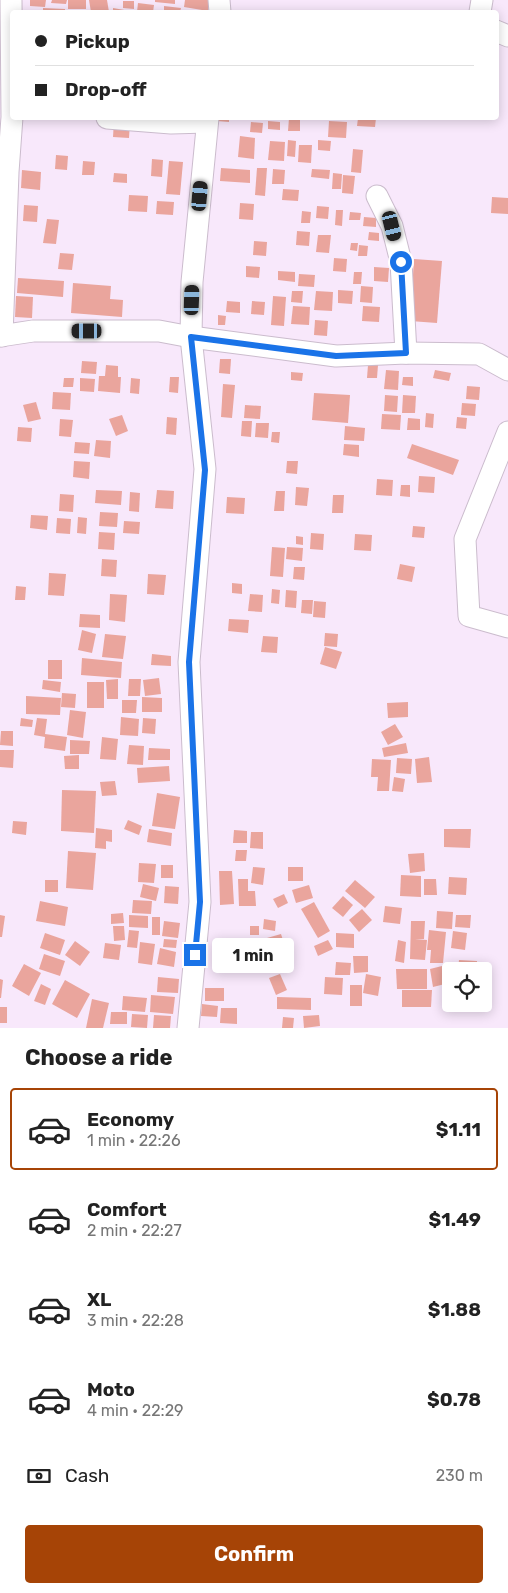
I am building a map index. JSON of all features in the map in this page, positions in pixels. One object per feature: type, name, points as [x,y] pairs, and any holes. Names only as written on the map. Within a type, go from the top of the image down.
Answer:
[{"type":"street","points":[[12,120],[1,336],[33,332],[159,331],[336,356],[406,353],[479,354],[508,370]]},
{"type":"street","points":[[133,120],[171,123],[207,120],[192,282],[191,337],[205,470],[189,662],[200,902],[188,1028]]},
{"type":"street","points":[[377,196],[392,226],[401,262],[406,353]]},
{"type":"street","points":[[508,432],[465,540],[469,616],[508,627]]},
{"type":"building","points":[[30,0],[46,0],[45,7],[30,6]]},
{"type":"building","points":[[52,0],[67,0],[66,4],[51,3]]},
{"type":"building","points":[[68,0],[86,0],[86,9],[68,9]]},
{"type":"building","points":[[89,0],[107,0],[109,10],[91,10]]},
{"type":"building","points":[[155,0],[175,0],[175,4],[155,2]]},
{"type":"building","points":[[185,0],[209,0],[208,10],[184,7]]},
{"type":"building","points":[[123,1],[134,1],[134,9],[123,8]]},
{"type":"building","points":[[138,3],[154,5],[153,10],[137,10]]},
{"type":"building","points":[[164,6],[181,8],[180,10],[164,10]]},
{"type":"building","points":[[43,8],[65,9],[65,10],[43,10]]},
{"type":"building","points":[[229,120],[229,122],[217,121]]},
{"type":"building","points":[[289,120],[300,120],[300,131],[288,131]]},
{"type":"building","points":[[358,120],[376,120],[375,127],[357,126]]},
{"type":"building","points":[[268,121],[280,122],[280,130],[268,129]]},
{"type":"building","points":[[329,121],[347,122],[346,138],[328,137]]},
{"type":"building","points":[[114,122],[130,123],[129,138],[113,137]]},
{"type":"building","points":[[251,122],[263,123],[262,133],[250,132]]},
{"type":"building","points":[[240,136],[255,138],[254,159],[238,157]]},
{"type":"building","points":[[288,140],[296,141],[295,157],[287,156]]},
{"type":"building","points":[[318,140],[331,141],[330,151],[318,150]]},
{"type":"building","points":[[270,141],[285,142],[284,161],[268,160]]},
{"type":"building","points":[[299,145],[312,145],[311,163],[298,162]]},
{"type":"building","points":[[353,149],[363,150],[361,173],[351,172]]},
{"type":"building","points":[[56,155],[68,156],[67,170],[55,169]]},
{"type":"building","points":[[152,159],[163,160],[162,177],[151,176]]},
{"type":"building","points":[[83,161],[95,162],[94,175],[82,175]]},
{"type":"building","points":[[169,161],[183,162],[180,195],[166,194]]},
{"type":"building","points":[[221,168],[250,170],[250,183],[220,181]]},
{"type":"building","points":[[257,168],[267,168],[265,196],[255,195]]},
{"type":"building","points":[[273,169],[285,170],[284,184],[272,184]]},
{"type":"building","points":[[312,169],[330,170],[329,179],[311,177]]},
{"type":"building","points":[[22,170],[41,172],[40,190],[21,188]]},
{"type":"building","points":[[114,173],[127,174],[127,183],[113,182]]},
{"type":"building","points":[[333,173],[342,174],[341,189],[332,189]]},
{"type":"building","points":[[343,175],[355,176],[353,194],[342,193]]},
{"type":"building","points":[[283,189],[299,190],[298,201],[282,200]]},
{"type":"building","points":[[129,195],[148,196],[147,212],[128,211]]},
{"type":"building","points":[[492,197],[508,198],[508,214],[491,213]]},
{"type":"building","points":[[157,201],[174,202],[173,215],[156,214]]},
{"type":"building","points":[[240,203],[254,204],[253,220],[239,219]]},
{"type":"building","points":[[24,205],[38,206],[37,222],[23,221]]},
{"type":"building","points":[[317,206],[329,207],[328,219],[316,218]]},
{"type":"building","points":[[336,210],[343,210],[342,226],[335,225]]},
{"type":"building","points":[[302,211],[311,212],[310,223],[301,223]]},
{"type":"building","points":[[350,212],[361,213],[360,220],[349,220]]},
{"type":"building","points":[[364,217],[376,218],[376,227],[363,226]]},
{"type":"building","points":[[47,219],[59,220],[56,244],[43,243]]},
{"type":"building","points":[[297,231],[310,232],[309,246],[296,245]]},
{"type":"building","points":[[369,232],[379,233],[379,241],[368,240]]},
{"type":"building","points":[[318,235],[331,235],[329,253],[316,252]]},
{"type":"building","points":[[254,241],[267,242],[266,256],[253,255]]},
{"type":"building","points":[[351,243],[358,243],[357,251],[350,250]]},
{"type":"building","points":[[359,245],[368,246],[367,256],[358,256]]},
{"type":"building","points":[[60,253],[74,254],[72,270],[58,269]]},
{"type":"building","points":[[334,258],[347,259],[346,272],[333,271]]},
{"type":"building","points":[[414,259],[442,261],[437,323],[410,321]]},
{"type":"building","points":[[246,266],[260,267],[259,278],[246,277]]},
{"type":"building","points":[[374,267],[389,268],[388,282],[374,281]]},
{"type":"building","points":[[278,271],[295,272],[295,282],[278,280]]},
{"type":"building","points":[[354,272],[362,272],[361,284],[353,284]]},
{"type":"building","points":[[299,274],[315,275],[314,287],[298,286]]},
{"type":"building","points":[[18,278],[64,281],[63,297],[17,293]]},
{"type":"building","points":[[73,283],[111,286],[110,299],[123,300],[122,317],[71,313]]},
{"type":"building","points":[[361,286],[373,287],[372,303],[360,302]]},
{"type":"building","points":[[338,290],[353,291],[352,304],[338,303]]},
{"type":"building","points":[[292,291],[303,291],[302,303],[291,302]]},
{"type":"building","points":[[316,291],[333,292],[332,311],[314,310]]},
{"type":"building","points":[[16,296],[33,297],[32,318],[15,317]]},
{"type":"building","points":[[273,296],[286,297],[284,326],[271,325]]},
{"type":"building","points":[[227,301],[240,302],[240,313],[226,312]]},
{"type":"building","points":[[252,301],[265,302],[264,315],[251,314]]},
{"type":"building","points":[[293,306],[310,307],[309,325],[291,324]]},
{"type":"building","points":[[363,306],[380,307],[379,322],[362,321]]},
{"type":"building","points":[[218,315],[226,316],[225,325],[218,325]]},
{"type":"building","points":[[315,320],[328,321],[327,336],[314,335]]},
{"type":"building","points":[[220,359],[231,359],[230,374],[219,373]]},
{"type":"building","points":[[82,361],[97,362],[96,374],[81,373]]},
{"type":"building","points":[[106,365],[118,366],[118,377],[121,377],[120,393],[98,391],[99,376],[105,376]]},
{"type":"building","points":[[368,365],[378,365],[377,378],[367,378]]},
{"type":"building","points":[[386,370],[399,371],[398,390],[384,389]]},
{"type":"building","points":[[435,370],[451,373],[449,381],[433,378]]},
{"type":"building","points":[[291,372],[303,373],[302,381],[291,380]]},
{"type":"building","points":[[170,377],[179,377],[178,393],[169,392]]},
{"type":"building","points":[[403,377],[413,377],[413,386],[402,385]]},
{"type":"building","points":[[64,378],[74,378],[73,387],[63,387]]},
{"type":"building","points":[[80,378],[95,379],[94,392],[80,391]]},
{"type":"building","points":[[131,378],[140,379],[139,394],[130,393]]},
{"type":"building","points":[[223,384],[235,385],[232,418],[221,417]]},
{"type":"building","points":[[467,386],[480,387],[479,400],[466,399]]},
{"type":"building","points":[[53,392],[71,393],[70,410],[52,409]]},
{"type":"building","points":[[314,393],[350,395],[348,423],[312,420]]},
{"type":"building","points":[[385,395],[398,396],[397,412],[384,411]]},
{"type":"building","points":[[403,395],[416,396],[415,413],[402,413]]},
{"type":"building","points":[[36,402],[41,419],[28,422],[23,405]]},
{"type":"building","points":[[462,403],[476,404],[475,416],[461,415]]},
{"type":"building","points":[[245,405],[261,406],[260,419],[244,418]]},
{"type":"building","points":[[426,413],[434,414],[433,428],[425,427]]},
{"type":"building","points":[[382,414],[401,415],[400,430],[381,429]]},
{"type":"building","points":[[122,415],[128,431],[116,436],[109,419]]},
{"type":"building","points":[[167,417],[177,418],[176,435],[166,434]]},
{"type":"building","points":[[457,417],[467,418],[466,429],[456,428]]},
{"type":"building","points":[[408,418],[420,419],[420,430],[407,430]]},
{"type":"building","points":[[60,419],[73,420],[71,437],[59,436]]},
{"type":"building","points":[[242,421],[252,421],[251,437],[241,436]]},
{"type":"building","points":[[256,423],[269,423],[268,438],[255,437]]},
{"type":"building","points":[[345,426],[365,428],[364,441],[344,440]]},
{"type":"building","points":[[18,427],[32,428],[31,442],[17,441]]},
{"type":"building","points":[[272,432],[280,432],[279,443],[271,442]]},
{"type":"building","points":[[96,440],[111,441],[110,458],[94,456]]},
{"type":"building","points":[[75,442],[90,443],[89,454],[74,453]]},
{"type":"building","points":[[344,444],[359,445],[359,457],[343,455]]},
{"type":"building","points":[[412,444],[459,460],[453,475],[407,458]]},
{"type":"building","points":[[74,461],[90,462],[89,479],[73,477]]},
{"type":"building","points":[[287,461],[298,461],[297,474],[286,473]]},
{"type":"building","points":[[419,476],[435,477],[434,493],[418,492]]},
{"type":"building","points":[[377,479],[393,480],[392,496],[376,495]]},
{"type":"building","points":[[401,485],[410,485],[410,497],[400,496]]},
{"type":"building","points":[[296,487],[309,488],[307,506],[295,505]]},
{"type":"building","points":[[96,490],[122,491],[121,505],[95,503]]},
{"type":"building","points":[[157,490],[174,491],[173,509],[155,508]]},
{"type":"building","points":[[276,491],[285,491],[284,511],[274,511]]},
{"type":"building","points":[[130,492],[140,493],[139,512],[129,511]]},
{"type":"building","points":[[60,494],[74,495],[73,512],[59,511]]},
{"type":"building","points":[[333,495],[344,495],[343,513],[332,513]]},
{"type":"building","points":[[227,497],[245,498],[244,514],[226,513]]},
{"type":"building","points":[[100,512],[118,513],[117,527],[99,526]]},
{"type":"building","points":[[31,515],[48,516],[47,530],[30,528]]},
{"type":"building","points":[[78,517],[87,518],[86,534],[77,533]]},
{"type":"building","points":[[57,518],[71,519],[70,534],[56,533]]},
{"type":"building","points":[[124,521],[140,522],[139,534],[123,533]]},
{"type":"building","points":[[413,526],[425,527],[424,538],[412,537]]},
{"type":"building","points":[[99,532],[115,533],[114,550],[98,549]]},
{"type":"building","points":[[311,533],[324,534],[323,550],[310,549]]},
{"type":"building","points":[[355,534],[372,535],[371,551],[354,550]]},
{"type":"building","points":[[296,536],[303,537],[303,545],[296,544]]},
{"type":"building","points":[[272,547],[285,548],[283,577],[270,576]]},
{"type":"building","points":[[287,547],[303,548],[302,561],[286,559]]},
{"type":"building","points":[[102,559],[117,560],[116,577],[101,576]]},
{"type":"building","points":[[400,564],[415,567],[412,582],[397,579]]},
{"type":"building","points":[[294,567],[305,567],[304,580],[293,579]]},
{"type":"building","points":[[49,573],[66,574],[64,596],[48,595]]},
{"type":"building","points":[[148,574],[166,575],[164,595],[147,594]]},
{"type":"building","points":[[232,583],[242,584],[242,594],[232,593]]},
{"type":"building","points":[[16,586],[26,587],[25,600],[15,600]]},
{"type":"building","points":[[272,589],[280,590],[279,604],[271,603]]},
{"type":"building","points":[[286,590],[297,591],[296,608],[285,607]]},
{"type":"building","points":[[110,594],[127,595],[125,622],[109,620]]},
{"type":"building","points":[[250,594],[263,595],[262,612],[248,611]]},
{"type":"building","points":[[302,600],[313,600],[312,614],[301,613]]},
{"type":"building","points":[[314,601],[326,602],[325,618],[313,617]]},
{"type":"building","points":[[80,614],[100,615],[100,628],[79,627]]},
{"type":"building","points":[[229,619],[249,620],[248,633],[228,631]]},
{"type":"building","points":[[82,630],[96,634],[92,653],[78,650]]},
{"type":"building","points":[[325,633],[338,634],[337,647],[324,646]]},
{"type":"building","points":[[105,634],[126,636],[123,659],[102,657]]},
{"type":"building","points":[[263,636],[278,637],[277,653],[261,652]]},
{"type":"building","points":[[325,647],[342,652],[336,669],[320,664]]},
{"type":"building","points":[[152,654],[171,656],[171,666],[151,665]]},
{"type":"building","points":[[82,658],[122,662],[121,678],[81,675]]},
{"type":"building","points":[[48,660],[62,660],[62,679],[48,679]]},
{"type":"building","points":[[159,678],[161,694],[145,696],[143,680]]},
{"type":"building","points":[[118,679],[118,699],[107,699],[106,680]]},
{"type":"building","points":[[129,679],[141,679],[140,696],[128,696]]},
{"type":"building","points":[[43,680],[61,682],[60,692],[42,689]]},
{"type":"building","points":[[87,682],[104,682],[104,708],[87,708]]},
{"type":"building","points":[[62,693],[76,694],[75,708],[61,707]]},
{"type":"building","points":[[26,696],[61,698],[60,715],[26,714]]},
{"type":"building","points":[[142,697],[162,698],[162,712],[142,712]]},
{"type":"building","points":[[122,700],[137,700],[136,713],[122,713]]},
{"type":"building","points":[[408,702],[408,717],[388,718],[387,703]]},
{"type":"building","points":[[70,710],[86,712],[83,738],[67,735]]},
{"type":"building","points":[[121,717],[139,719],[138,736],[120,735]]},
{"type":"building","points":[[21,718],[33,720],[32,727],[20,726]]},
{"type":"building","points":[[37,718],[47,719],[45,734],[67,737],[65,751],[44,748],[45,737],[34,735]]},
{"type":"building","points":[[143,718],[156,719],[155,734],[142,733]]},
{"type":"building","points":[[395,724],[403,737],[388,745],[381,732]]},
{"type":"building","points":[[1,731],[13,731],[13,746],[0,745]]},
{"type":"building","points":[[102,737],[118,739],[116,760],[100,759]]},
{"type":"building","points":[[70,740],[90,741],[89,754],[70,754]]},
{"type":"building","points":[[406,743],[408,753],[384,757],[382,748]]},
{"type":"building","points":[[129,745],[144,746],[143,765],[127,764]]},
{"type":"building","points":[[149,748],[170,749],[170,760],[148,760]]},
{"type":"building","points":[[0,750],[14,750],[13,768],[0,767]]},
{"type":"building","points":[[79,755],[79,769],[65,769],[64,756]]},
{"type":"building","points":[[429,757],[432,782],[417,783],[415,759]]},
{"type":"building","points":[[397,758],[412,759],[411,774],[396,773]]},
{"type":"building","points":[[372,759],[391,760],[389,791],[377,791],[378,777],[371,777]]},
{"type":"building","points":[[169,766],[170,781],[138,783],[137,768]]},
{"type":"building","points":[[394,777],[405,779],[403,792],[392,791]]},
{"type":"building","points":[[115,781],[117,795],[102,796],[100,782]]},
{"type":"building","points":[[62,790],[96,791],[94,833],[61,831]]},
{"type":"building","points":[[157,793],[180,797],[175,829],[152,826]]},
{"type":"building","points":[[128,820],[142,826],[139,835],[124,829]]},
{"type":"building","points":[[13,821],[27,822],[26,835],[12,833]]},
{"type":"building","points":[[96,828],[112,830],[112,842],[106,841],[106,849],[95,848]]},
{"type":"building","points":[[149,829],[172,833],[171,846],[147,842]]},
{"type":"building","points":[[444,829],[471,829],[470,848],[444,847]]},
{"type":"building","points":[[234,830],[247,831],[247,843],[233,843]]},
{"type":"building","points":[[251,832],[263,832],[263,849],[250,848]]},
{"type":"building","points":[[236,850],[247,850],[246,861],[235,861]]},
{"type":"building","points":[[68,851],[96,853],[93,890],[66,888]]},
{"type":"building","points":[[424,853],[425,871],[410,873],[408,854]]},
{"type":"building","points":[[139,863],[156,864],[154,883],[138,882]]},
{"type":"building","points":[[161,865],[173,865],[173,878],[161,878]]},
{"type":"building","points":[[253,867],[265,868],[263,885],[251,883]]},
{"type":"building","points":[[288,867],[303,867],[303,881],[288,881]]},
{"type":"building","points":[[219,871],[232,871],[234,904],[220,905]]},
{"type":"building","points":[[401,875],[421,876],[421,897],[400,896]]},
{"type":"building","points":[[449,877],[467,878],[466,895],[448,894]]},
{"type":"building","points":[[238,879],[248,879],[248,891],[255,891],[256,906],[239,906]]},
{"type":"building","points":[[424,879],[436,879],[437,895],[424,895]]},
{"type":"building","points":[[45,880],[58,880],[58,892],[45,892]]},
{"type":"building","points":[[355,880],[375,897],[365,908],[345,891]]},
{"type":"building","points":[[143,884],[159,888],[156,901],[140,897]]},
{"type":"building","points":[[309,885],[313,898],[296,903],[292,890]]},
{"type":"building","points":[[165,886],[179,887],[178,904],[164,903]]},
{"type":"building","points":[[284,894],[288,903],[278,908],[273,899]]},
{"type":"building","points":[[343,896],[353,905],[343,917],[332,908]]},
{"type":"building","points":[[133,900],[152,901],[151,914],[132,913]]},
{"type":"building","points":[[40,901],[68,907],[65,926],[36,921]]},
{"type":"building","points":[[314,902],[330,931],[318,938],[301,909]]},
{"type":"building","points":[[385,906],[402,908],[400,924],[383,922]]},
{"type":"building","points":[[362,909],[372,920],[359,932],[349,920]]},
{"type":"building","points":[[437,911],[453,912],[452,929],[436,928]]},
{"type":"building","points":[[123,913],[124,923],[111,924],[111,914]]},
{"type":"building","points":[[0,915],[5,916],[2,937],[0,937]]},
{"type":"building","points":[[129,915],[148,916],[148,928],[129,927]]},
{"type":"building","points":[[456,915],[471,915],[470,928],[455,927]]},
{"type":"building","points":[[152,917],[160,917],[160,935],[152,935]]},
{"type":"building","points":[[264,919],[276,921],[275,931],[263,929]]},
{"type":"building","points":[[164,921],[180,923],[178,938],[162,936]]},
{"type":"building","points":[[411,921],[425,921],[424,939],[415,939],[427,940],[425,960],[410,959]]},
{"type":"building","points":[[113,926],[124,926],[125,940],[114,941]]},
{"type":"building","points":[[250,926],[259,926],[259,935],[250,935]]},
{"type":"building","points":[[129,930],[139,931],[137,948],[127,947]]},
{"type":"building","points":[[429,930],[446,932],[443,962],[430,963],[431,950],[427,950]]},
{"type":"building","points":[[453,931],[467,933],[465,950],[451,948]]},
{"type":"building","points":[[45,933],[65,940],[60,955],[40,948]]},
{"type":"building","points":[[336,933],[354,934],[354,948],[336,947]]},
{"type":"building","points":[[281,934],[285,946],[271,950],[267,938]]},
{"type":"building","points":[[164,939],[177,940],[176,948],[163,947]]},
{"type":"building","points":[[328,940],[333,949],[318,956],[314,946]]},
{"type":"building","points":[[398,940],[406,942],[404,963],[395,961]]},
{"type":"building","points":[[75,941],[90,952],[80,966],[65,955]]},
{"type":"building","points":[[140,942],[155,944],[152,965],[138,963]]},
{"type":"building","points":[[105,943],[121,945],[119,960],[103,958]]},
{"type":"building","points":[[160,948],[176,952],[174,967],[157,964]]},
{"type":"building","points":[[287,948],[292,961],[277,967],[272,954]]},
{"type":"building","points":[[44,954],[65,961],[60,976],[39,969]]},
{"type":"building","points":[[353,956],[368,956],[368,972],[354,973]]},
{"type":"building","points":[[459,960],[477,961],[477,962],[459,962]]},
{"type":"building","points":[[336,962],[351,963],[350,975],[335,975]]},
{"type":"building","points":[[24,964],[41,973],[29,996],[12,986]]},
{"type":"building","points":[[442,966],[442,985],[433,987],[430,969]]},
{"type":"building","points":[[396,969],[427,969],[427,989],[397,989]]},
{"type":"building","points":[[280,974],[287,990],[276,995],[269,978]]},
{"type":"building","points":[[366,974],[381,977],[378,996],[363,993]]},
{"type":"building","points":[[158,977],[179,979],[178,993],[157,992]]},
{"type":"building","points":[[325,977],[343,978],[342,995],[324,994]]},
{"type":"building","points":[[0,979],[3,980],[1,998],[0,998]]},
{"type":"building","points":[[65,980],[90,994],[77,1018],[52,1004]]},
{"type":"building","points":[[41,984],[51,989],[45,1005],[34,1001]]},
{"type":"building","points":[[350,985],[362,985],[362,1006],[350,1006]]},
{"type":"building","points":[[205,988],[224,988],[224,1001],[205,1001]]},
{"type":"building","points":[[402,990],[432,990],[431,1007],[402,1007]]},
{"type":"building","points":[[151,995],[175,997],[173,1014],[150,1012]]},
{"type":"building","points":[[123,996],[147,998],[145,1012],[122,1010]]},
{"type":"building","points":[[277,997],[311,998],[311,1010],[277,1009]]},
{"type":"building","points":[[92,999],[109,1003],[103,1028],[86,1028]]},
{"type":"building","points":[[202,1004],[218,1006],[217,1017],[201,1016]]},
{"type":"building","points":[[0,1007],[7,1007],[7,1023],[0,1023]]},
{"type":"building","points":[[221,1008],[237,1008],[237,1024],[220,1023]]},
{"type":"building","points":[[111,1012],[127,1012],[127,1024],[110,1024]]},
{"type":"building","points":[[132,1014],[148,1015],[147,1028],[131,1027]]},
{"type":"building","points":[[154,1015],[171,1016],[170,1028],[153,1028]]},
{"type":"building","points":[[319,1015],[320,1026],[304,1028],[303,1016]]},
{"type":"building","points":[[283,1017],[294,1018],[293,1028],[282,1028]]},
{"type":"route","points":[[195,955],[200,902],[189,662],[205,470],[191,337],[336,356],[406,353],[401,262]]}]
